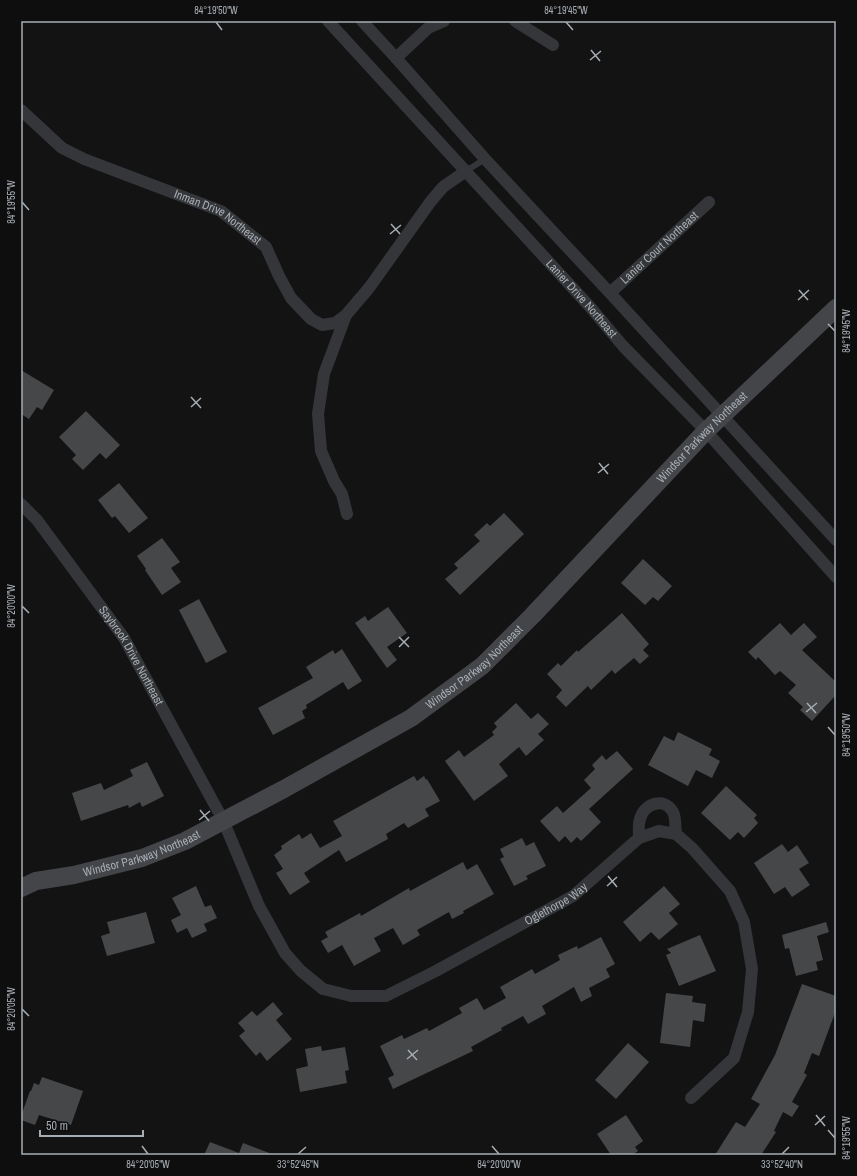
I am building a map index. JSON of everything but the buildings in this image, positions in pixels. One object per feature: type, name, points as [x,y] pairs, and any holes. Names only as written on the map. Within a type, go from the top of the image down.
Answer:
[{"type":"street","name":"Lanier Drive Northeast","points":[[328,21],[591,308],[623,346],[706,431],[836,577]]},
{"type":"street","name":"Lanier Drive Northeast","points":[[362,21],[485,159],[836,540]]},
{"type":"street","points":[[396,58],[428,28],[444,21]]},
{"type":"street","points":[[516,21],[553,45]]},
{"type":"street","name":"Inman Drive Northeast","points":[[21,110],[62,148],[84,159],[221,211],[266,247],[291,298],[311,319],[322,325],[335,323],[346,315],[369,288],[431,201],[443,187],[466,171]]},
{"type":"street","name":"Lanier Court Northeast","points":[[610,293],[709,202]]},
{"type":"street","name":"Windsor Parkway Northeast","points":[[21,888],[36,881],[74,875],[142,858],[185,841],[284,789],[411,718],[482,666],[532,616],[706,431],[836,308]]},
{"type":"street","points":[[346,315],[324,374],[318,414],[321,451],[334,481],[342,494],[348,514]]},
{"type":"street","name":"Saybrook Drive Northeast","points":[[21,504],[37,520],[124,638],[223,820]]},
{"type":"street","points":[[639,838],[640,819],[644,810],[650,805],[659,803],[667,805],[673,812],[676,834],[692,848],[730,891],[744,922],[752,969],[748,1012],[734,1058],[691,1098]]},
{"type":"street","name":"Oglethorpe Way","points":[[223,820],[259,906],[285,952],[301,971],[323,988],[351,996],[386,996],[434,972],[573,896],[639,838],[659,831],[676,834]]},
{"type":"lane","points":[[466,171],[485,159]]}]
